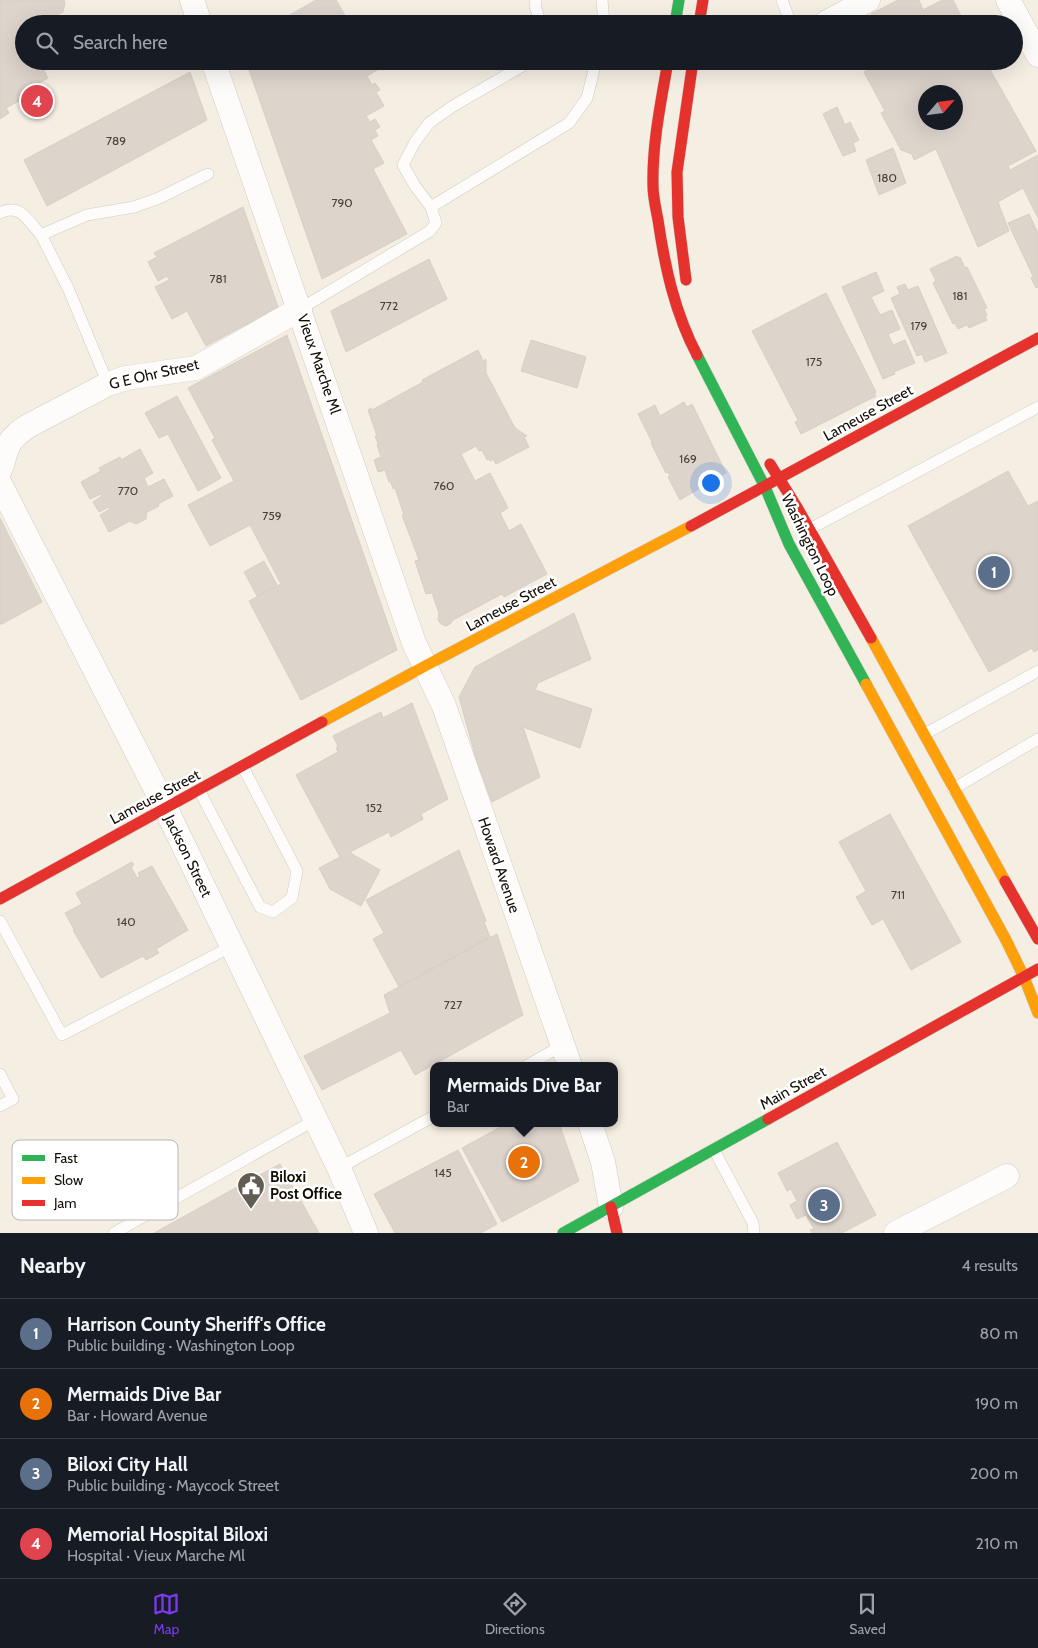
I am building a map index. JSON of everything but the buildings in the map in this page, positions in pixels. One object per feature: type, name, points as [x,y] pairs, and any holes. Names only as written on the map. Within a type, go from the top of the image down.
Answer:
[{"type":"main road","points":[[676,15],[679,0]]},
{"type":"main road","points":[[700,15],[703,0]]},
{"type":"main road","name":"Washington Loop","points":[[666,70],[656,128],[653,187],[669,282],[684,330],[765,487],[790,544],[1006,940],[1024,977],[1038,1013]]},
{"type":"main road","points":[[689,289],[684,271],[678,217],[677,172],[692,70]]},
{"type":"main road","name":"Lameuse Street","points":[[0,899],[425,666],[765,487],[1038,338]]},
{"type":"main road","name":"Washington Loop","points":[[765,455],[810,529],[1038,940]]},
{"type":"main road","name":"Main Street","points":[[563,1233],[1038,969]]},
{"type":"main road","points":[[611,1207],[617,1233]]},
{"type":"street","points":[[192,0],[197,15]]},
{"type":"street","points":[[840,15],[868,0]]},
{"type":"street","points":[[1008,0],[1016,15]]},
{"type":"street","points":[[1023,28],[1038,56]]},
{"type":"street","name":"Vieux Marche Ml","points":[[216,70],[411,634],[425,666]]},
{"type":"street","name":"G E Ohr Street","points":[[0,470],[4,462],[4,437],[17,434],[28,426],[108,384],[126,378],[196,368],[300,310]]},
{"type":"street","name":"Jackson Street","points":[[0,484],[165,807],[339,1168],[366,1233]]},
{"type":"street","name":"Howard Avenue","points":[[425,666],[444,706],[566,1056]]},
{"type":"street","points":[[895,738],[923,730]]},
{"type":"street","points":[[591,1127],[603,1162],[611,1207]]},
{"type":"street","points":[[896,1233],[1007,1176]]},
{"type":"lane","points":[[536,0],[535,6],[538,15]]},
{"type":"lane","points":[[602,0],[603,15]]},
{"type":"lane","points":[[782,0],[787,15]]},
{"type":"lane","points":[[300,310],[430,231],[436,223],[431,207],[415,186],[403,165],[415,142],[429,123],[453,106],[515,70]]},
{"type":"lane","points":[[431,207],[568,123],[587,98],[594,70]]},
{"type":"lane","points":[[41,235],[87,215],[134,207],[159,198],[208,174]]},
{"type":"lane","points":[[0,212],[12,209],[19,211],[41,235],[68,288],[108,384]]},
{"type":"lane","points":[[810,529],[1038,407]]},
{"type":"lane","points":[[923,730],[1038,671]]},
{"type":"lane","points":[[953,789],[1038,739]]},
{"type":"lane","points":[[199,790],[260,907],[273,912],[292,898],[297,871],[244,766]]},
{"type":"lane","points":[[0,921],[62,1035],[232,946]]},
{"type":"lane","points":[[542,1062],[566,1056]]},
{"type":"lane","points":[[0,1074],[13,1099],[0,1106]]},
{"type":"lane","points":[[339,1168],[430,1118]]},
{"type":"lane","points":[[178,1197],[315,1120]]},
{"type":"lane","points":[[714,1150],[753,1223],[754,1233]]},
{"type":"lane","points":[[114,1233],[137,1220]]},
{"type":"traffic: fast","points":[[676,15],[679,0]]},
{"type":"traffic: fast","points":[[697,355],[765,487],[789,544],[866,684]]},
{"type":"traffic: fast","points":[[563,1233],[768,1119]]},
{"type":"traffic: slow","points":[[322,722],[691,526]]},
{"type":"traffic: slow","points":[[871,638],[1005,881]]},
{"type":"traffic: slow","points":[[866,684],[1006,940],[1024,977],[1038,1013]]},
{"type":"traffic: jam","points":[[700,15],[703,0]]},
{"type":"traffic: jam","points":[[666,70],[655,139],[654,194],[672,290],[689,339],[697,355]]},
{"type":"traffic: jam","points":[[686,280],[678,217],[677,172],[692,70]]},
{"type":"traffic: jam","points":[[691,526],[1038,338]]},
{"type":"traffic: jam","points":[[770,464],[798,509],[871,638]]},
{"type":"traffic: jam","points":[[0,899],[322,722]]},
{"type":"traffic: jam","points":[[1005,881],[1038,939]]},
{"type":"traffic: jam","points":[[768,1119],[1038,969]]},
{"type":"traffic: jam","points":[[611,1207],[617,1233]]},
{"type":"place","name":"Memorial Hospital Biloxi","points":[[37,101]]},
{"type":"place","name":"Harrison County Sheriff's Office","points":[[994,572]]},
{"type":"place","name":"Mermaids Dive Bar","points":[[524,1162]]},
{"type":"place","name":"Biloxi City Hall","points":[[824,1205]]},
{"type":"place","name":"Biloxi Post Office","points":[[251,1210]]}]
